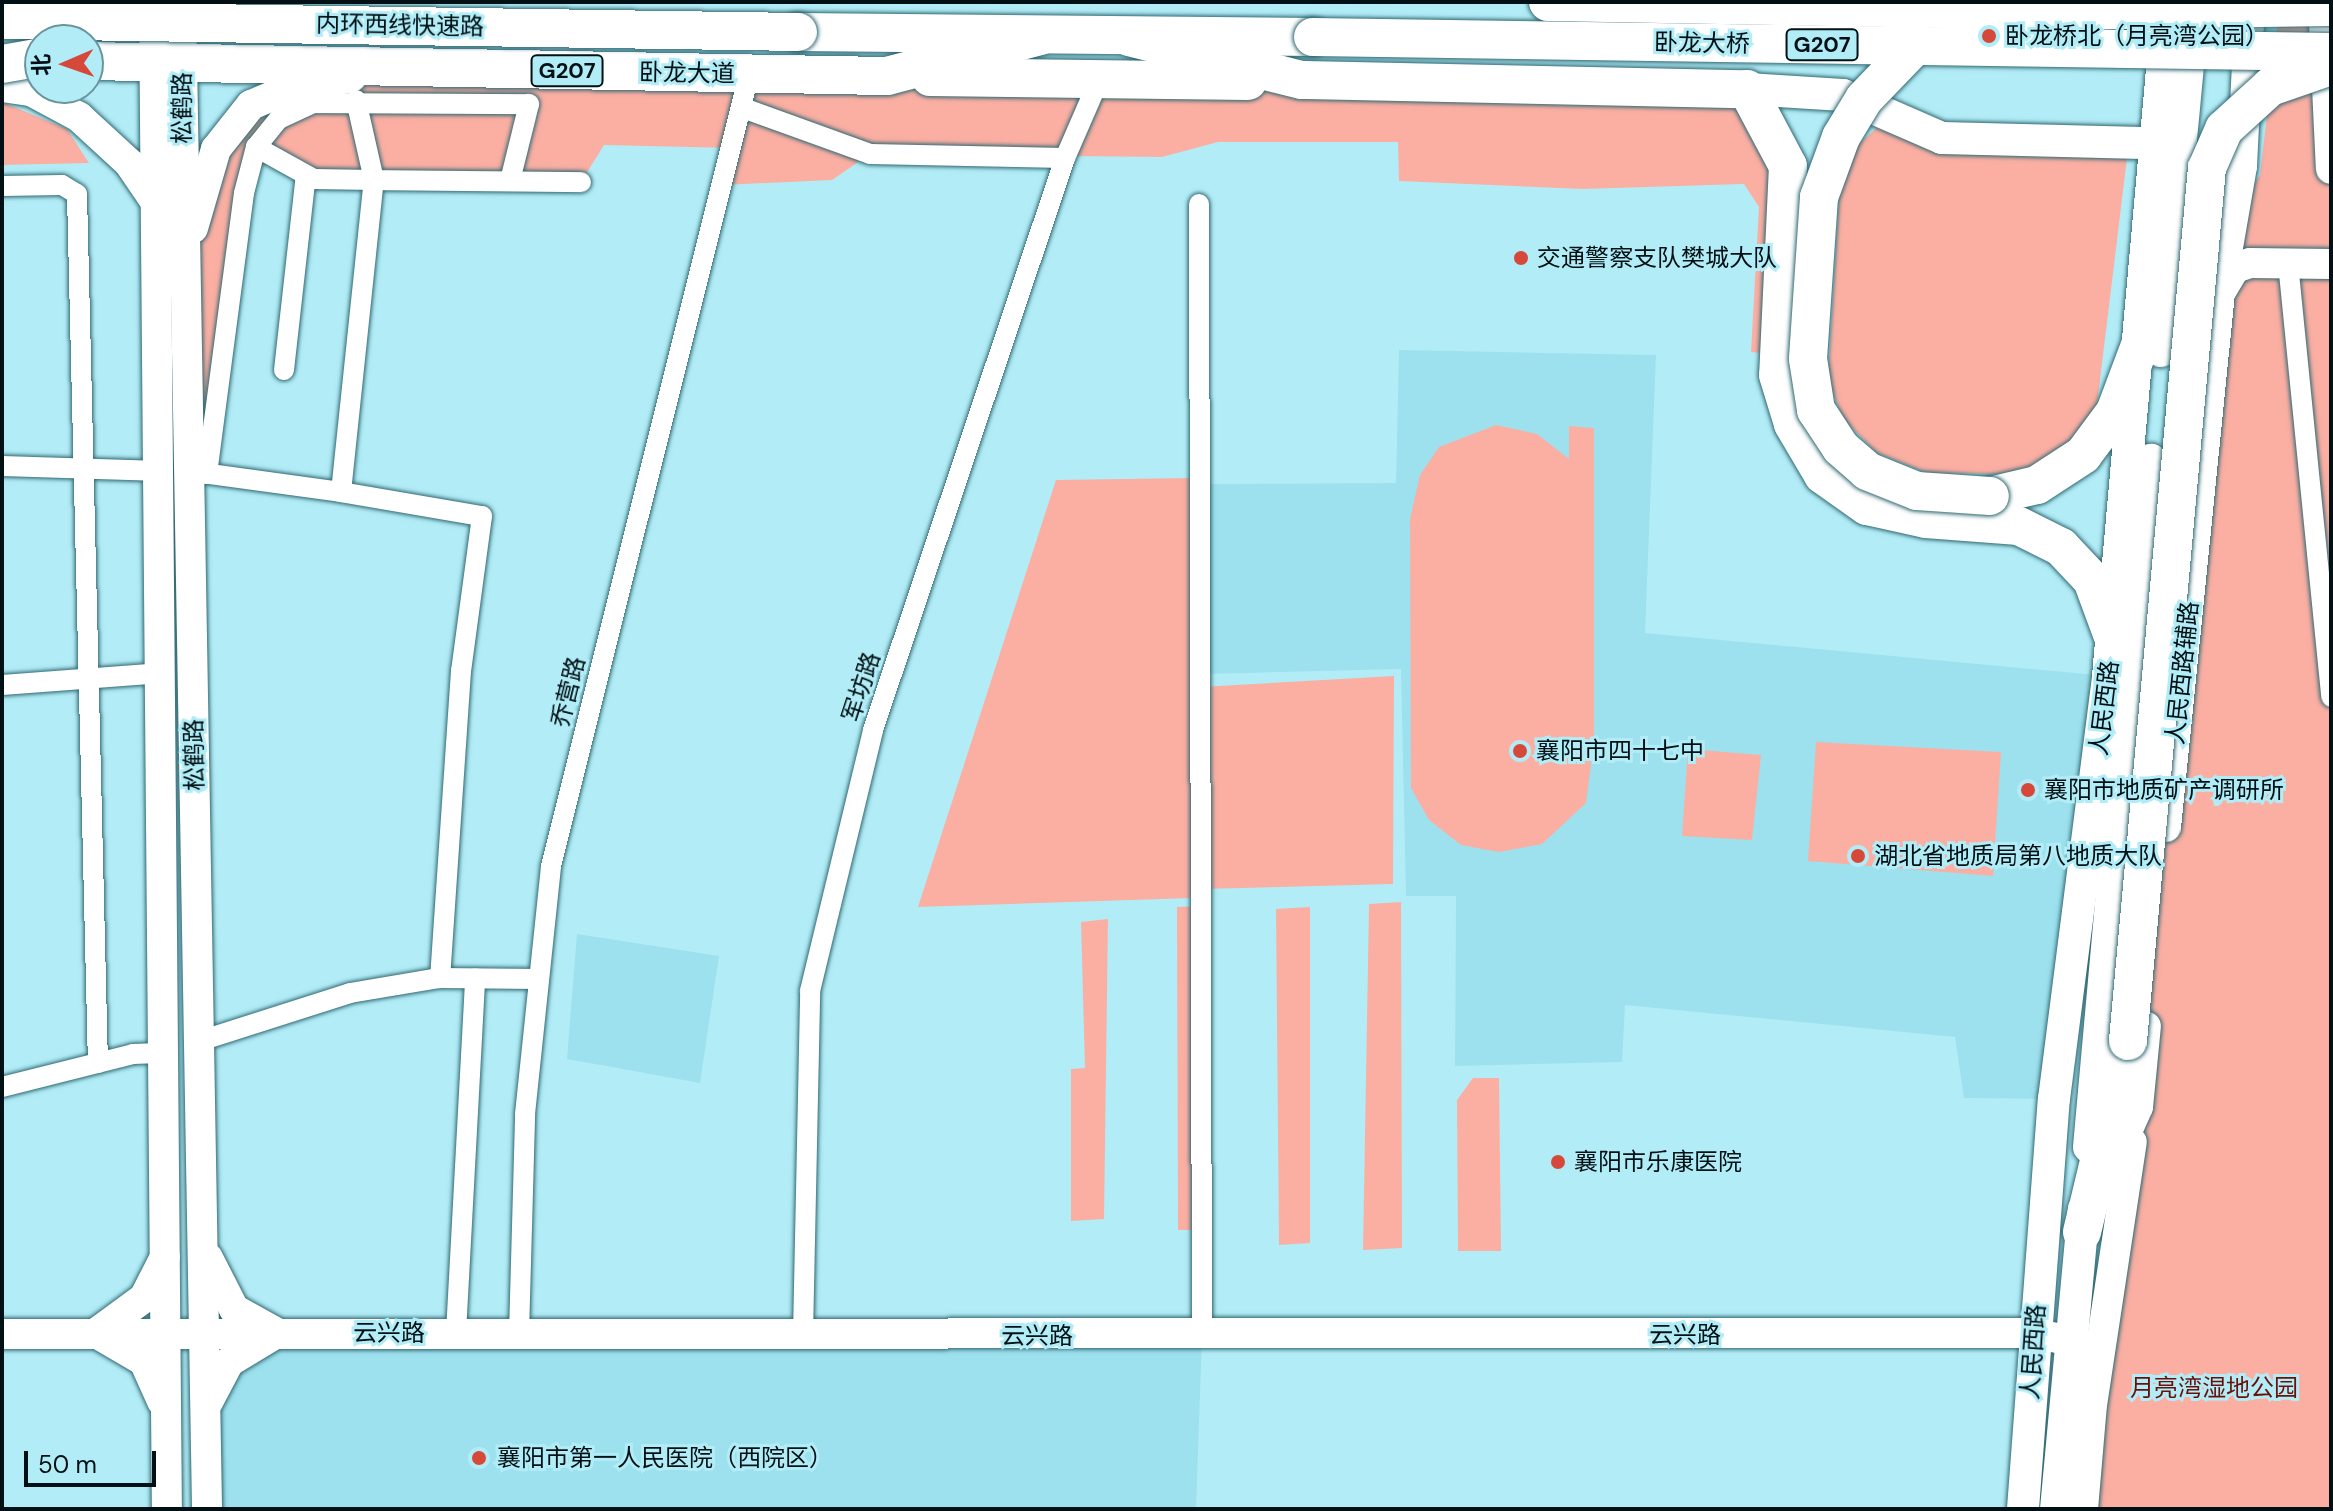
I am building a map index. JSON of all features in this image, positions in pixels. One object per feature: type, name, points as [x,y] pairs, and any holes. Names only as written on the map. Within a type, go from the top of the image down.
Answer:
[{"type":"highway","name":"卧龙大桥","points":[[1548,2],[2331,7]]},
{"type":"highway","name":"内环西线快速路","points":[[2,20],[798,32]]},
{"type":"highway","points":[[104,45],[292,23]]},
{"type":"highway","name":"卧龙大道","points":[[798,32],[1313,37]]},
{"type":"highway","name":"卧龙大道","points":[[104,62],[424,67],[746,91],[887,76],[1041,36]]},
{"type":"highway","points":[[1129,37],[1302,80]]},
{"type":"highway","name":"卧龙大桥","points":[[1313,37],[2331,52]]},
{"type":"highway","points":[[1914,47],[1864,99],[1841,137],[1819,197],[1808,359],[1816,410],[1841,448],[1867,471],[1917,491],[1990,496],[2037,485],[2083,455],[2115,412],[2140,345]]},
{"type":"highway","points":[[2,56],[24,57]]},
{"type":"highway","points":[[2,64],[24,60]]},
{"type":"highway","points":[[2082,1232],[2128,1041],[2207,168],[2224,129],[2270,87],[2331,66]]},
{"type":"highway","points":[[887,76],[1098,82],[1302,80],[1747,89],[1788,166],[1778,375],[1793,424],[1823,475],[1867,506],[1926,519],[2019,526],[2061,547],[2092,580],[2112,634]]},
{"type":"main road","name":"松鹤路","points":[[154,2],[169,64],[183,261],[185,472],[205,1253],[207,1509]]},
{"type":"main road","name":"松鹤路","points":[[167,1509],[163,673],[185,472],[157,204],[169,64],[181,2]]},
{"type":"main road","name":"人民西路","points":[[2056,1509],[2082,1232],[2166,152],[2168,2]]},
{"type":"main road","name":"人民西路","points":[[2018,1500],[2054,1099],[2112,634],[2140,345],[2166,152],[2195,2]]},
{"type":"main road","name":"人民西路辅路","points":[[2082,1232],[2138,1107],[2220,293],[2233,213],[2246,82],[2250,2]]},
{"type":"main road","points":[[2323,2],[2331,169]]},
{"type":"main road","points":[[183,261],[216,149],[251,105],[337,78],[424,67]]},
{"type":"main road","points":[[1747,89],[1843,95],[1942,138],[2166,152],[2246,82]]},
{"type":"main road","points":[[2,87],[31,91],[79,117],[129,163],[157,204]]},
{"type":"main road","points":[[2233,213],[2234,239],[2250,263]]},
{"type":"main road","points":[[2220,293],[2235,268],[2250,263],[2331,264]]},
{"type":"main road","points":[[2083,1509],[2092,1405],[2138,1107]]},
{"type":"main road","points":[[167,1252],[144,1298],[96,1333],[144,1361],[167,1411]]},
{"type":"main road","points":[[205,1253],[234,1309],[277,1333],[229,1362],[206,1406]]},
{"type":"main road","name":"云兴路","points":[[2,1334],[205,1332],[1202,1337],[2033,1333],[2072,1341]]},
{"type":"street","name":"军坊路","points":[[803,1335],[810,991],[873,730],[1065,158],[1098,82]]},
{"type":"street","points":[[746,91],[870,154],[1065,158]]},
{"type":"street","name":"乔营路","points":[[519,1334],[525,1114],[551,866],[746,91]]},
{"type":"street","points":[[341,492],[374,180],[356,100]]},
{"type":"street","points":[[185,472],[256,147],[279,119],[313,103],[356,100],[529,104],[510,181]]},
{"type":"street","points":[[256,147],[306,175],[374,180],[581,182]]},
{"type":"street","points":[[284,370],[306,175]]},
{"type":"street","points":[[2,186],[62,185],[77,194],[87,469],[98,1063]]},
{"type":"street","points":[[1199,204],[1202,1337]]},
{"type":"street","points":[[2288,263],[2331,697]]},
{"type":"street","points":[[2,466],[185,472],[341,492],[482,516],[461,671],[440,978]]},
{"type":"street","points":[[2,685],[163,673]]},
{"type":"street","points":[[200,1041],[350,993],[440,978],[539,979]]},
{"type":"street","points":[[456,1333],[475,979]]},
{"type":"street","points":[[2,1087],[98,1063],[166,1053]]},
{"type":"shaded area","points":[[1399,350],[1656,355],[1645,633],[2108,676],[2054,1099],[1964,1098],[1955,1037],[1625,1005],[1622,1062],[1455,1066],[1456,896],[1406,896],[1401,669],[1204,674],[1202,484],[1396,483]]},
{"type":"shaded area","points":[[577,934],[719,956],[700,1083],[567,1059]]},
{"type":"shaded area","points":[[277,1333],[1202,1337],[1196,1509],[207,1509],[206,1406]]},
{"type":"green space","name":"月亮湾湿地公园","points":[[2280,2],[2331,2],[2331,1509],[2083,1509],[2220,293],[2233,213],[2260,175]]},
{"type":"green space","points":[[337,78],[1747,89],[1770,125],[1780,355],[1751,352],[1759,207],[1744,184],[1583,189],[1399,181],[1398,142],[1218,142],[1162,157],[870,154],[832,180],[723,185],[732,148],[604,145],[581,182],[306,175],[253,162],[207,474],[183,261],[251,105]]},
{"type":"green space","points":[[2,102],[67,129],[89,163],[2,165]]},
{"type":"green space","points":[[1878,127],[2128,150],[2095,421],[2050,465],[2000,474],[1927,473],[1877,453],[1843,419],[1828,380],[1839,198],[1848,153]]},
{"type":"green space","points":[[1496,425],[1537,434],[1569,459],[1569,426],[1594,428],[1594,741],[1586,803],[1542,844],[1499,852],[1461,845],[1429,820],[1411,788],[1410,519],[1420,475],[1439,447]]},
{"type":"green space","points":[[1190,478],[1192,898],[918,907],[1056,480]]},
{"type":"green space","points":[[1394,676],[1393,884],[1201,889],[1200,687]]},
{"type":"green space","points":[[1816,742],[2001,752],[1993,876],[1808,861]]},
{"type":"green space","points":[[1688,749],[1761,755],[1752,840],[1682,836]]},
{"type":"green space","points":[[1401,902],[1402,1248],[1363,1250],[1369,904]]},
{"type":"green space","points":[[1201,906],[1202,1230],[1178,1230],[1177,907]]},
{"type":"green space","points":[[1310,907],[1310,1243],[1279,1245],[1276,909]]},
{"type":"green space","points":[[1108,919],[1104,1219],[1071,1221],[1071,1069],[1085,1068],[1081,922]]},
{"type":"green space","points":[[1473,1078],[1499,1078],[1501,1251],[1458,1251],[1457,1100]]},
{"type":"place","name":"卧龙桥北（月亮湾公园）","points":[[1989,36]]},
{"type":"place","name":"交通警察支队樊城大队","points":[[1521,258]]},
{"type":"place","name":"襄阳市四十七中","points":[[1520,751]]},
{"type":"place","name":"襄阳市地质矿产调研所","points":[[2028,790]]},
{"type":"place","name":"湖北省地质局第八地质大队","points":[[1858,856]]},
{"type":"place","name":"襄阳市乐康医院","points":[[1558,1162]]},
{"type":"place","name":"襄阳市第一人民医院（西院区）","points":[[479,1458]]}]
